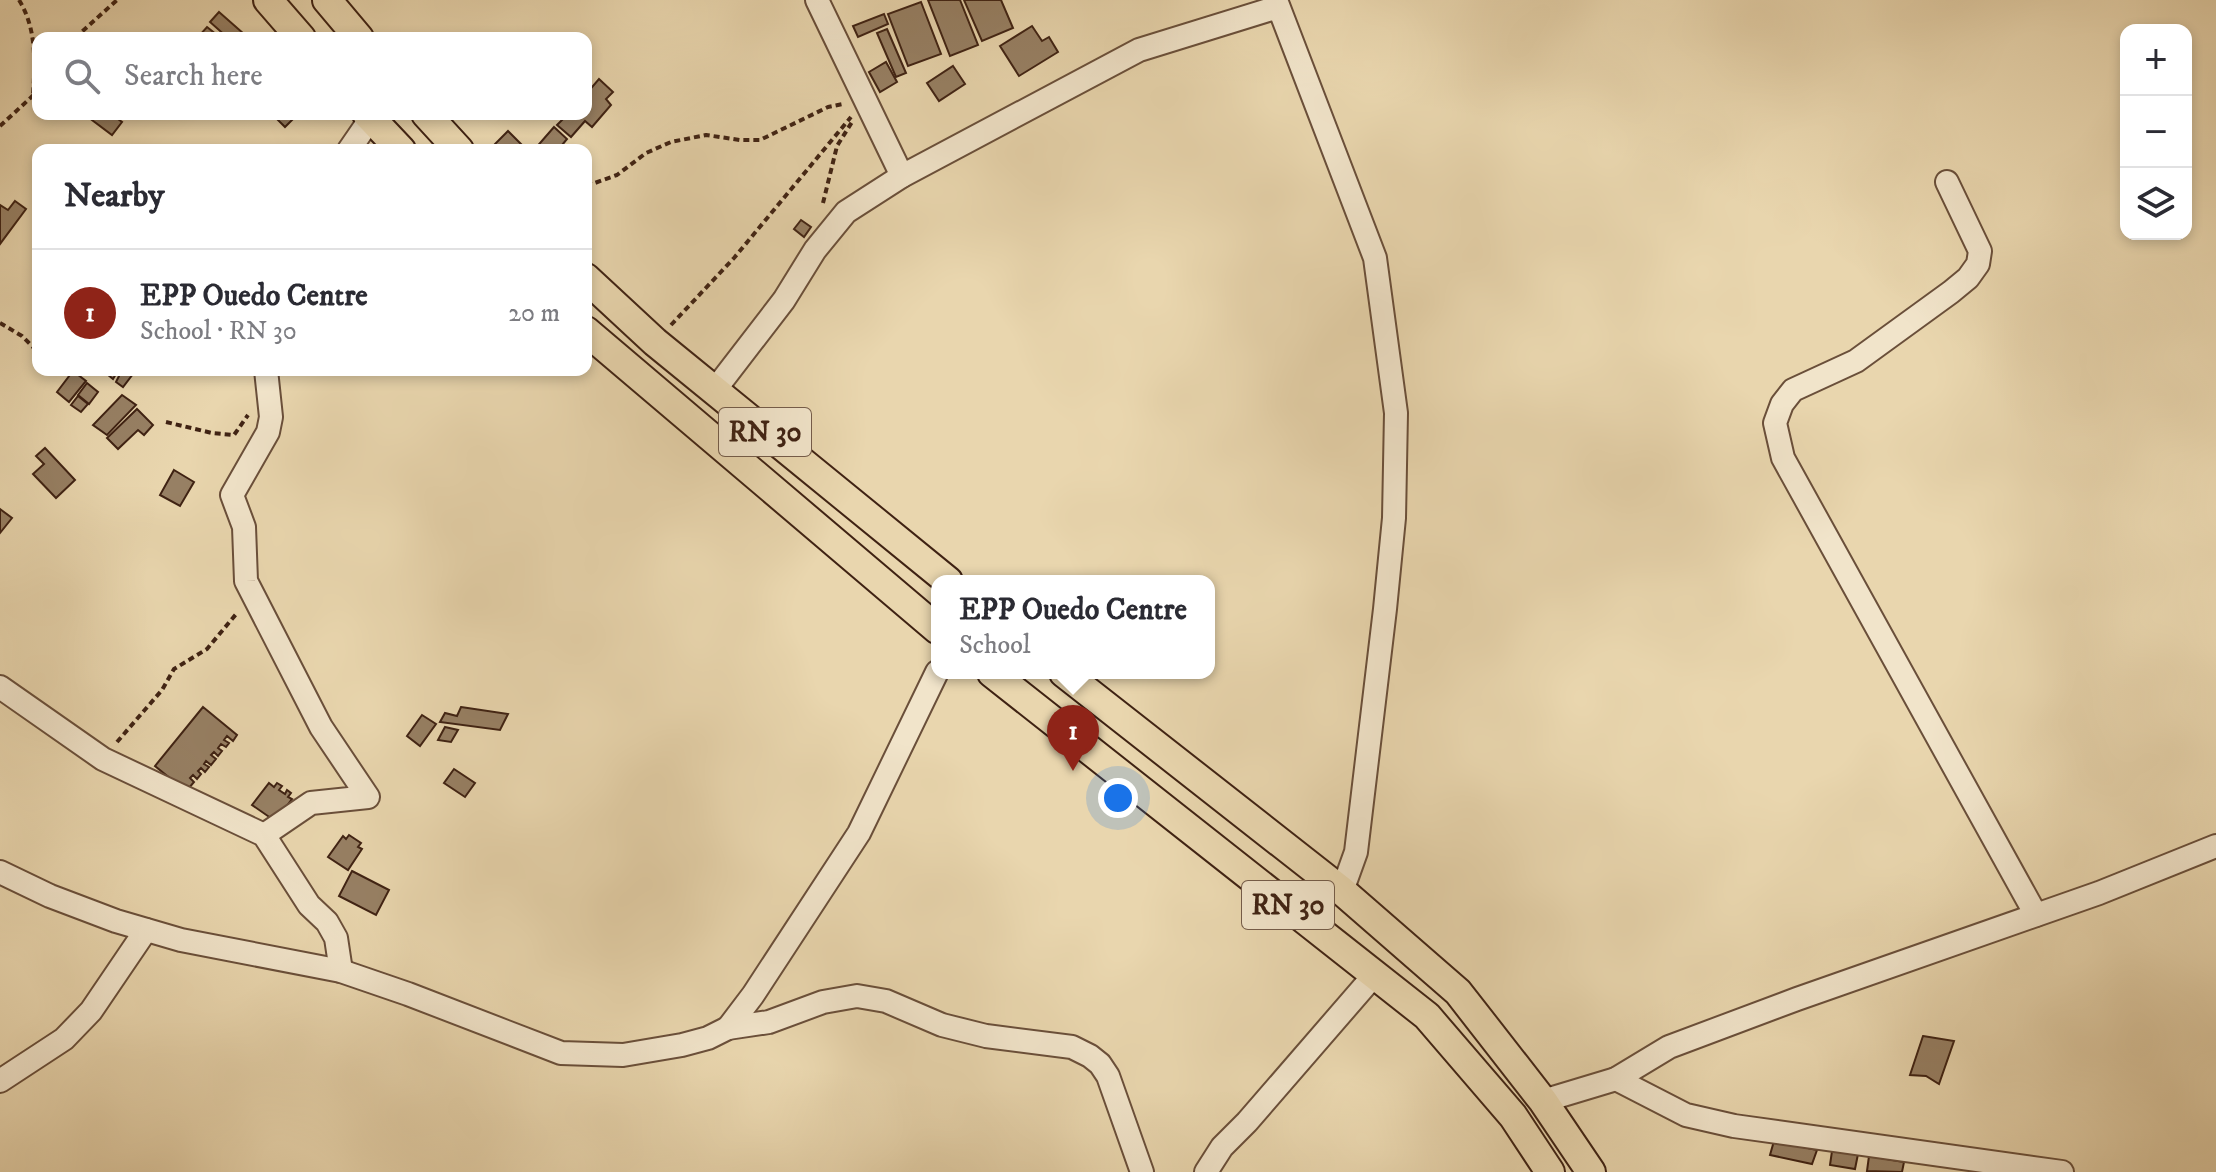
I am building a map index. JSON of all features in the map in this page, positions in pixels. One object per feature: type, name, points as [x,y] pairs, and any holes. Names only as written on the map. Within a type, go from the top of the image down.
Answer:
[{"type":"main road","points":[[268,0],[296,32]]},
{"type":"main road","points":[[327,0],[354,32]]},
{"type":"main road","points":[[373,120],[395,144]]},
{"type":"main road","points":[[432,120],[454,144]]},
{"type":"main road","name":"RN 30","points":[[592,284],[655,342],[941,575]]},
{"type":"main road","name":"RN 30","points":[[592,336],[931,624]]},
{"type":"main road","name":"RN 30","points":[[1000,679],[1427,1016],[1513,1116],[1550,1172]]},
{"type":"main road","name":"RN 30","points":[[1072,679],[1342,891],[1458,992],[1543,1101],[1591,1172]]},
{"type":"street","points":[[817,0],[902,176]]},
{"type":"street","points":[[714,391],[846,212],[902,176],[1139,50],[1277,4],[1375,258],[1396,413],[1394,518],[1385,609],[1356,852],[1342,891]]},
{"type":"street","points":[[353,144],[367,120]]},
{"type":"street","points":[[1947,182],[1980,251],[1978,264],[1968,278],[1951,292],[1856,361],[1793,390],[1782,404],[1775,423],[1783,458],[2036,915]]},
{"type":"street","points":[[264,835],[311,803],[368,797],[321,727],[246,581],[244,527],[232,495],[268,432],[271,417],[266,378]]},
{"type":"street","points":[[728,1028],[859,833],[934,679]]},
{"type":"street","points":[[0,687],[103,759],[264,835],[309,905],[332,930],[341,971]]},
{"type":"street","points":[[1543,1101],[1616,1079],[1669,1047],[2036,915],[2216,846]]},
{"type":"street","points":[[0,872],[50,896],[116,921],[181,940],[341,971],[561,1053],[623,1055],[708,1038],[728,1028],[769,1022],[823,1002],[857,996],[886,1001],[942,1025],[986,1036],[1072,1047],[1100,1064],[1108,1076],[1142,1172]]},
{"type":"street","points":[[0,1081],[64,1039],[91,1011],[146,930]]},
{"type":"street","points":[[1206,1172],[1222,1147],[1376,973]]},
{"type":"street","points":[[1616,1079],[1686,1115],[1734,1126],[2062,1172]]},
{"type":"path","points":[[19,0],[27,12],[32,39]]},
{"type":"path","points":[[82,32],[117,0]]},
{"type":"path","points":[[0,126],[32,97]]},
{"type":"path","points":[[592,184],[617,175],[646,153],[671,142],[706,135],[760,140],[828,107],[865,100]]},
{"type":"path","points":[[823,205],[837,146],[865,100]]},
{"type":"path","points":[[655,342],[734,258],[865,100]]},
{"type":"path","points":[[0,323],[32,346]]},
{"type":"path","points":[[166,422],[234,435],[266,378]]},
{"type":"path","points":[[103,759],[162,690],[174,669],[207,649],[252,594]]},
{"type":"building","points":[[928,0],[960,0],[978,45],[950,56]]},
{"type":"building","points":[[964,0],[1001,0],[1013,28],[982,41]]},
{"type":"building","points":[[921,2],[941,54],[908,66],[888,14]]},
{"type":"building","points":[[219,12],[242,32],[221,32],[210,22]]},
{"type":"building","points":[[884,14],[888,24],[858,37],[853,26]]},
{"type":"building","points":[[1032,26],[1042,41],[1049,37],[1058,52],[1019,76],[1000,46]]},
{"type":"building","points":[[887,29],[906,73],[896,77],[877,33]]},
{"type":"building","points":[[886,62],[897,82],[880,92],[869,72]]},
{"type":"building","points":[[953,66],[965,84],[939,101],[927,83]]},
{"type":"building","points":[[599,79],[613,92],[606,99],[611,105],[592,127],[585,121],[571,137],[557,125],[562,120],[592,120],[592,87]]},
{"type":"building","points":[[92,120],[122,122],[112,135]]},
{"type":"building","points":[[278,120],[292,120],[285,127]]},
{"type":"building","points":[[554,127],[567,139],[563,144],[539,144]]},
{"type":"building","points":[[508,131],[521,144],[495,144]]},
{"type":"building","points":[[15,201],[26,209],[0,244],[0,205],[8,210]]},
{"type":"building","points":[[801,220],[811,227],[804,237],[794,229]]},
{"type":"building","points":[[69,376],[80,376],[86,381],[69,402],[57,392]]},
{"type":"building","points":[[119,376],[131,376],[123,387],[116,382]]},
{"type":"building","points":[[87,383],[98,392],[89,404],[78,395]]},
{"type":"building","points":[[122,395],[136,405],[107,435],[93,425]]},
{"type":"building","points":[[78,396],[88,404],[81,412],[71,405]]},
{"type":"building","points":[[137,409],[153,425],[144,435],[138,430],[118,449],[107,438]]},
{"type":"building","points":[[45,448],[75,480],[56,498],[33,474],[44,464],[36,456]]},
{"type":"building","points":[[174,470],[194,482],[180,506],[160,495]]},
{"type":"building","points":[[0,509],[12,518],[0,533]]},
{"type":"building","points":[[203,707],[237,735],[233,741],[227,736],[224,740],[229,743],[226,747],[221,744],[218,748],[222,751],[218,756],[214,752],[211,755],[216,759],[211,765],[206,761],[204,764],[209,767],[205,772],[201,768],[197,779],[193,775],[190,778],[194,782],[189,788],[184,785],[182,788],[155,766]]},
{"type":"building","points":[[461,707],[508,714],[500,730],[440,722],[445,713],[457,716]]},
{"type":"building","points":[[422,715],[436,724],[420,746],[407,736]]},
{"type":"building","points":[[445,727],[458,730],[451,742],[438,740]]},
{"type":"building","points":[[454,769],[475,783],[465,797],[444,783]]},
{"type":"building","points":[[269,783],[274,787],[277,783],[282,786],[279,790],[285,794],[287,790],[291,793],[288,797],[292,799],[275,821],[252,805]]},
{"type":"building","points":[[349,835],[361,843],[358,847],[362,849],[348,870],[328,857],[343,836],[346,839]]},
{"type":"building","points":[[352,871],[389,890],[376,915],[339,896]]},
{"type":"building","points":[[1923,1036],[1954,1041],[1939,1084],[1926,1076],[1910,1075]]},
{"type":"building","points":[[1774,1141],[1817,1150],[1812,1164],[1770,1155]]},
{"type":"building","points":[[1832,1151],[1858,1154],[1855,1169],[1830,1165]]},
{"type":"building","points":[[1869,1156],[1904,1162],[1902,1172],[1867,1171]]},
{"type":"place","name":"EPP Ouedo Centre","points":[[1073,771]]}]
